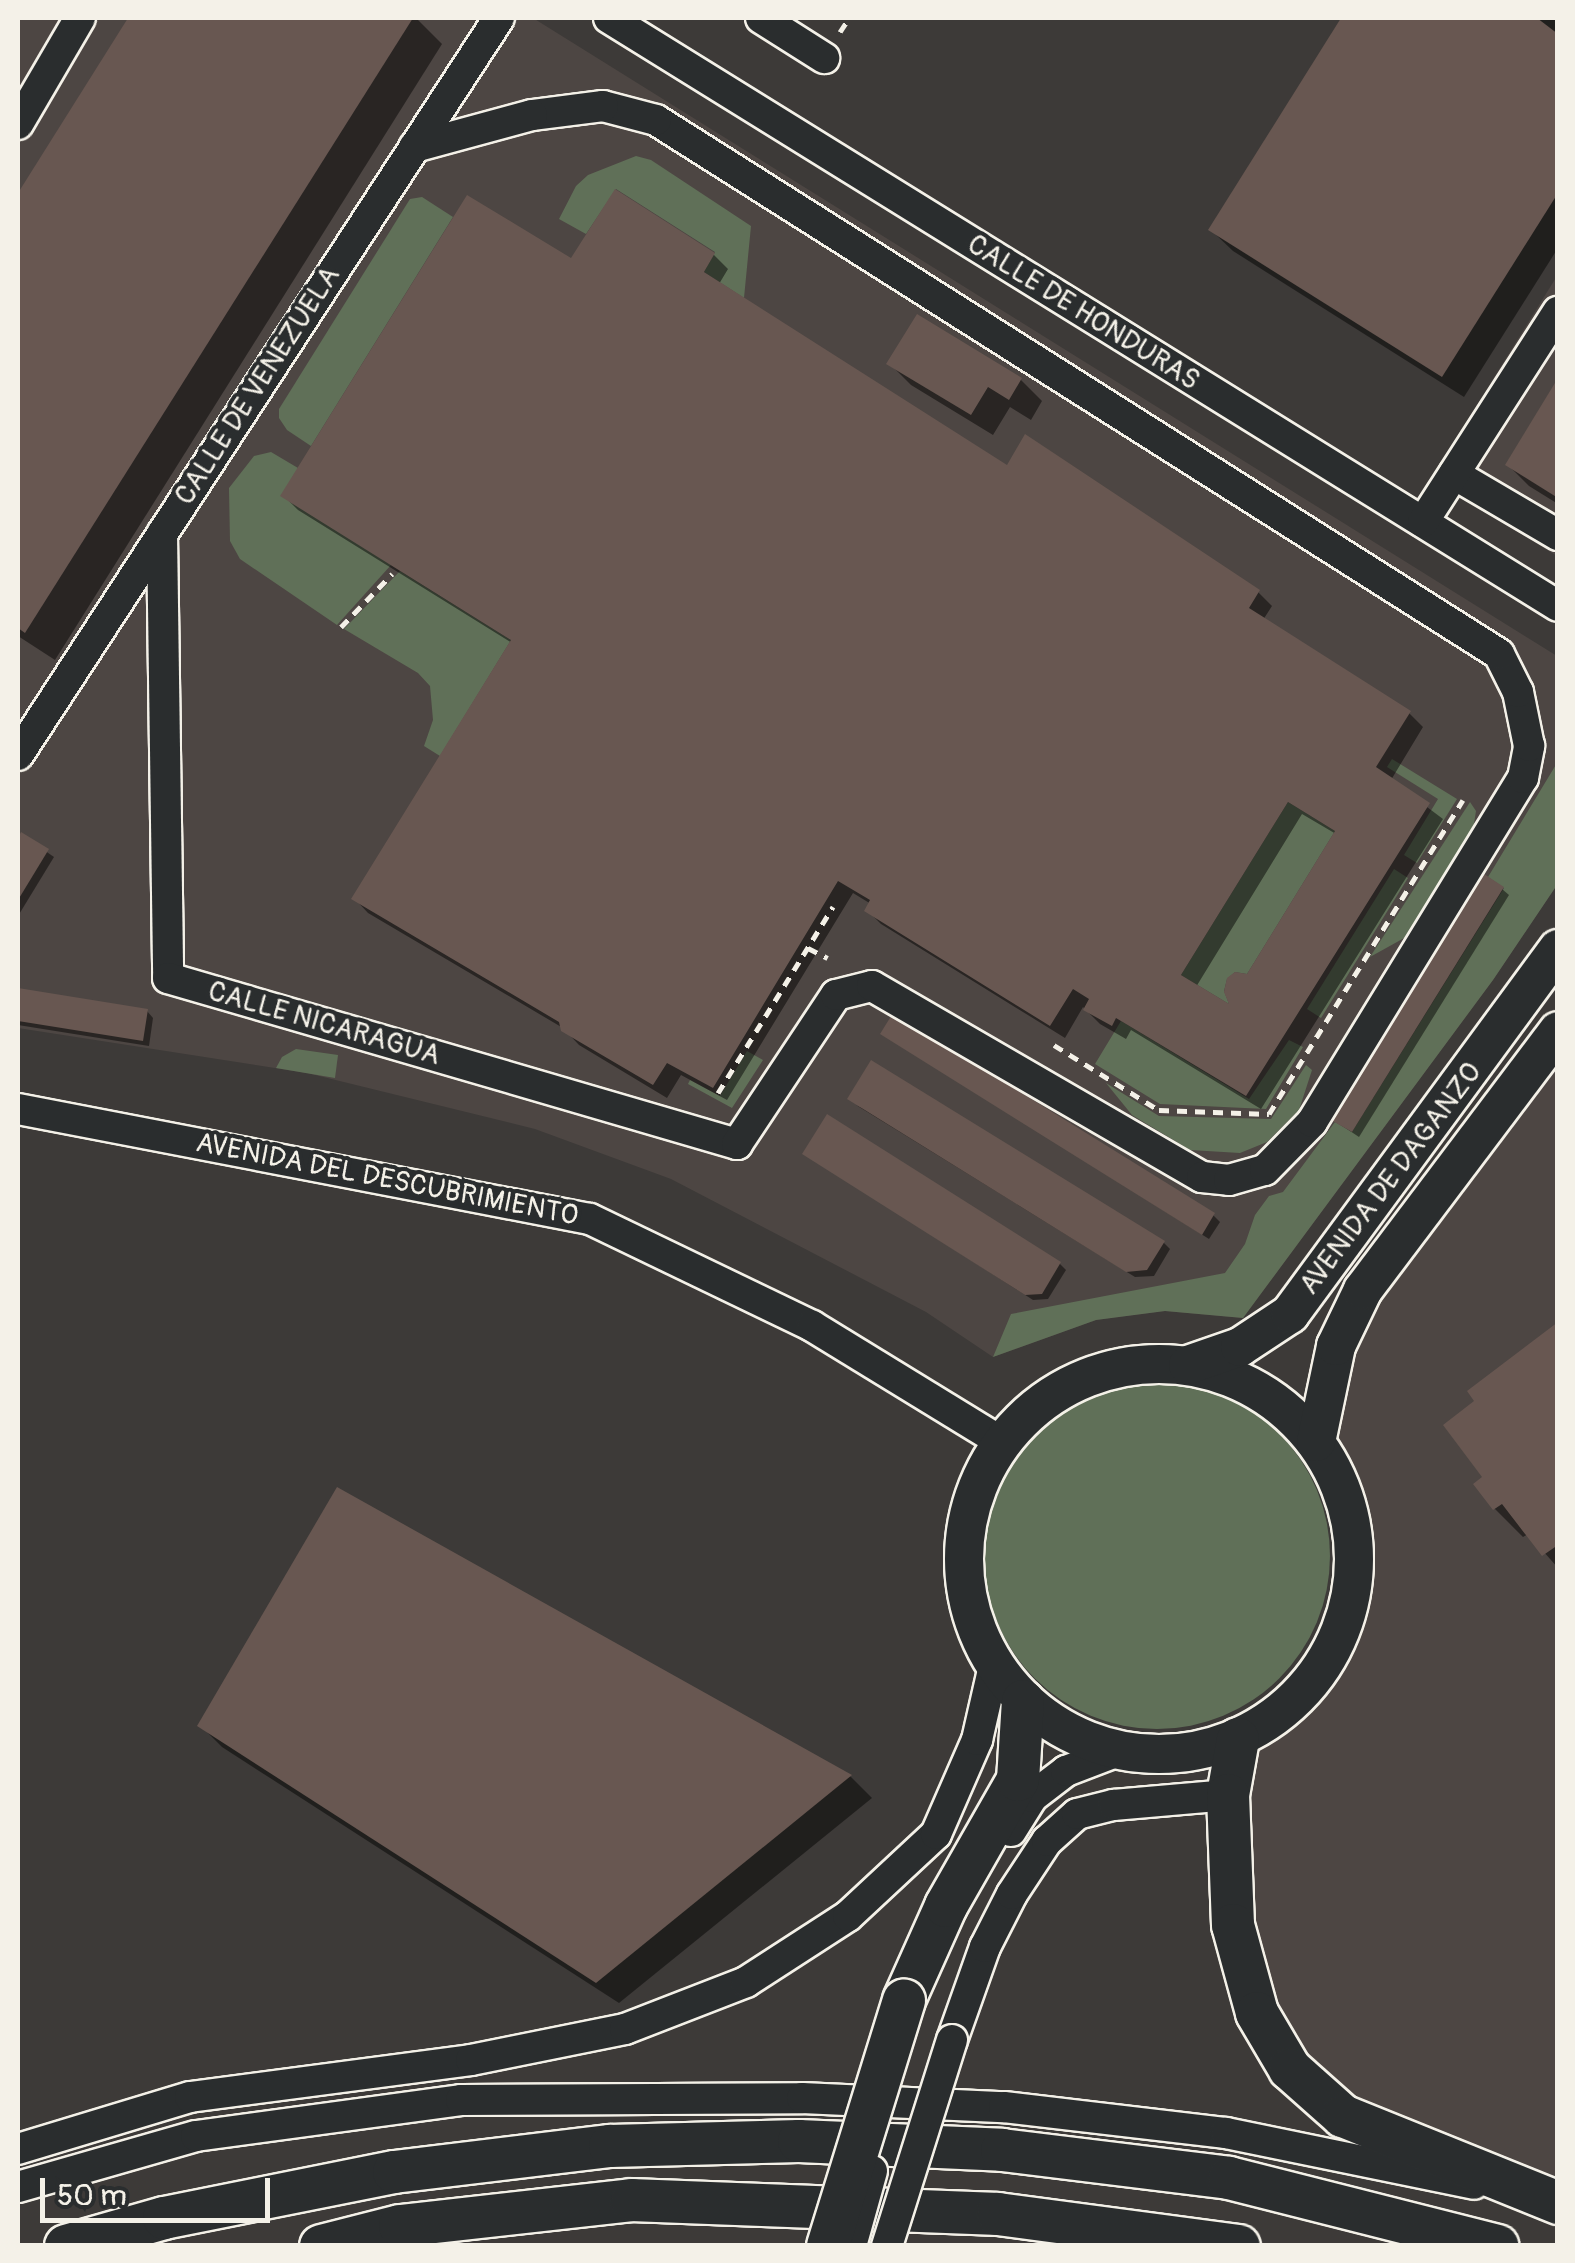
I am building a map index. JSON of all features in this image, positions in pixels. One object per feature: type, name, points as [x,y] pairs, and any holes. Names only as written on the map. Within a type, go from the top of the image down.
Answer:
[{"type":"highway","points":[[828,2246],[946,1906],[1018,1780],[1023,1701]]},
{"type":"highway","points":[[1238,1739],[1228,1795],[1233,1925],[1257,2012],[1290,2069],[1342,2116],[1542,2198]]},
{"type":"highway","points":[[66,2246],[164,2218],[394,2172],[610,2146],[800,2141],[1002,2150],[1228,2178],[1498,2246]]},
{"type":"highway","points":[[322,2246],[400,2226],[632,2200],[998,2214],[1238,2246]]},
{"type":"highway","points":[[498,2246],[789,2208]]},
{"type":"main road","name":"AVENIDA DE DAGANZO","points":[[1188,1365],[1240,1347],[1290,1314],[1558,949]]},
{"type":"main road","name":"AVENIDA DE DAGANZO","points":[[1316,1442],[1336,1346],[1363,1290],[1558,1031]]},
{"type":"main road","points":[[1135,1364],[1188,1365],[1237,1379],[1280,1406],[1316,1442],[1344,1494],[1354,1552],[1348,1610],[1325,1663],[1287,1708],[1238,1739],[1172,1754],[1118,1751],[1083,1741],[1023,1701],[994,1666],[970,1612],[963,1553],[974,1495],[1002,1442],[1038,1404],[1084,1377],[1135,1364]]},
{"type":"street","points":[[18,124],[80,18]]},
{"type":"street","name":"CALLE DE VENEZUELA","points":[[18,755],[499,18]]},
{"type":"street","name":"CALLE DE HONDURAS","points":[[609,18],[1558,606]]},
{"type":"street","points":[[762,18],[824,58]]},
{"type":"street","name":"CALLE NICARAGUA","points":[[162,534],[168,978],[736,1144],[836,996],[872,986],[1202,1177],[1229,1180],[1265,1170],[1312,1122],[1522,778],[1529,746],[1518,692],[1500,654],[656,120],[604,106],[532,115],[414,148]]},
{"type":"street","points":[[1423,522],[1558,312]]},
{"type":"street","points":[[1454,474],[1558,534]]},
{"type":"street","name":"AVENIDA DEL DESCUBRIMIENTO","points":[[18,1109],[590,1219],[812,1326],[1002,1442]]},
{"type":"street","points":[[18,2149],[190,2097],[471,2060],[625,2029],[746,1982],[848,1916],[936,1834],[977,1740],[994,1666]]},
{"type":"street","points":[[851,2246],[912,2003],[1032,1797],[1066,1771],[1118,1751]]},
{"type":"street","points":[[886,2246],[985,1947],[1012,1894],[1047,1840],[1077,1814],[1114,1805],[1228,1795]]},
{"type":"street","points":[[18,2187],[196,2136],[460,2100],[802,2098],[1004,2107],[1226,2132],[1542,2198]]},
{"type":"path","points":[[340,627],[392,574]]},
{"type":"path","points":[[1054,1045],[1159,1110],[1269,1114],[1463,800]]},
{"type":"path","points":[[718,1093],[833,907]]},
{"type":"path","points":[[808,948],[828,958]]},
{"type":"shaded area","points":[[19,18],[533,18],[1557,656],[1557,885],[1493,980],[1243,1318],[1165,1311],[1096,1320],[993,1357],[926,1312],[671,1179],[535,1129],[307,1073],[18,1028]]},
{"type":"shaded area","points":[[1557,276],[1557,556],[1431,479]]},
{"type":"shaded area","points":[[1557,1031],[1557,2203],[1343,2116],[1257,2012],[1238,1739],[1287,1707],[1325,1663],[1348,1609],[1354,1551],[1343,1494],[1316,1442],[1336,1346]]},
{"type":"green space","points":[[636,156],[651,160],[751,226],[744,298],[704,272],[715,252],[616,189],[586,234],[559,219],[576,186],[588,175]]},
{"type":"green space","points":[[422,197],[453,217],[311,446],[287,430],[279,418],[279,409],[410,199]]},
{"type":"green space","points":[[271,452],[298,468],[391,565],[337,625],[240,559],[230,541],[229,488],[254,456]]},
{"type":"green space","points":[[400,571],[511,640],[440,756],[424,746],[433,720],[430,686],[418,673],[344,629]]},
{"type":"green space","points":[[1392,759],[1457,799],[1417,863],[1404,855],[1438,799],[1387,767]]},
{"type":"green space","points":[[1557,763],[1557,885],[1493,980],[1243,1318],[1165,1311],[1096,1320],[993,1357],[1011,1314],[1225,1273],[1245,1244],[1255,1215],[1269,1196],[1283,1192],[1335,1122],[1352,1132],[1504,888],[1488,877]]},
{"type":"green space","points":[[1288,802],[1335,831],[1247,974],[1235,972],[1227,979],[1224,991],[1229,1004],[1181,975]]},
{"type":"green space","points":[[1470,802],[1476,811],[1473,830],[1406,937],[1370,957]]},
{"type":"green space","points":[[1394,869],[1408,878],[1321,1018],[1307,1009]]},
{"type":"green space","points":[[1121,1021],[1249,1099],[1289,1040],[1303,1047],[1266,1109],[1160,1104],[1095,1064]]},
{"type":"green space","points":[[296,1049],[338,1055],[335,1078],[276,1068],[282,1057]]},
{"type":"green space","points":[[747,1051],[763,1060],[732,1108],[688,1084],[690,1080],[720,1096]]},
{"type":"green space","points":[[1306,1065],[1312,1070],[1299,1110],[1267,1142],[1240,1153],[1190,1150],[1132,1115],[1106,1083],[1159,1116],[1271,1119]]},
{"type":"green space","points":[[1157,1383],[1191,1386],[1223,1396],[1280,1433],[1317,1490],[1327,1522],[1327,1590],[1317,1622],[1280,1679],[1223,1716],[1191,1726],[1157,1729],[1123,1726],[1091,1716],[1034,1679],[997,1622],[987,1590],[984,1556],[987,1522],[997,1490],[1034,1433],[1091,1396],[1123,1386]]},
{"type":"building","points":[[128,18],[413,18],[25,633],[18,628],[18,193]]},
{"type":"building","points":[[1341,18],[1537,18],[1558,34],[1558,193],[1442,377],[1208,230]]},
{"type":"building","points":[[615,189],[715,253],[704,272],[1007,465],[1025,434],[1260,590],[1249,608],[1411,711],[1376,767],[1430,803],[1246,1096],[1116,1018],[1112,1026],[1083,1010],[1089,999],[1073,989],[1050,1026],[864,911],[870,900],[838,881],[713,1088],[667,1063],[653,1085],[561,1031],[559,1022],[351,899],[511,640],[280,496],[467,195],[571,258]],"holes":[[[1288,802],[1335,831],[1247,974],[1235,972],[1227,978],[1224,992],[1229,1004],[1181,975]]]},
{"type":"building","points":[[917,314],[1022,378],[1009,400],[988,387],[971,415],[886,364]]},
{"type":"building","points":[[1558,378],[1558,498],[1505,465]]},
{"type":"building","points":[[21,832],[49,849],[18,900],[18,838]]},
{"type":"building","points":[[1484,874],[1504,887],[1352,1132],[1331,1120]]},
{"type":"building","points":[[18,988],[148,1009],[143,1041],[18,1021]]},
{"type":"building","points":[[893,1013],[1215,1213],[1202,1235],[880,1034]]},
{"type":"building","points":[[871,1060],[1165,1241],[1147,1270],[1126,1272],[847,1099]]},
{"type":"building","points":[[827,1114],[1061,1262],[1042,1294],[1025,1295],[802,1154]]},
{"type":"building","points":[[1558,1322],[1558,1545],[1542,1556],[1502,1504],[1493,1510],[1473,1484],[1482,1477],[1443,1425],[1474,1401],[1467,1391]]},
{"type":"building","points":[[337,1487],[852,1775],[596,1983],[197,1726]]}]
